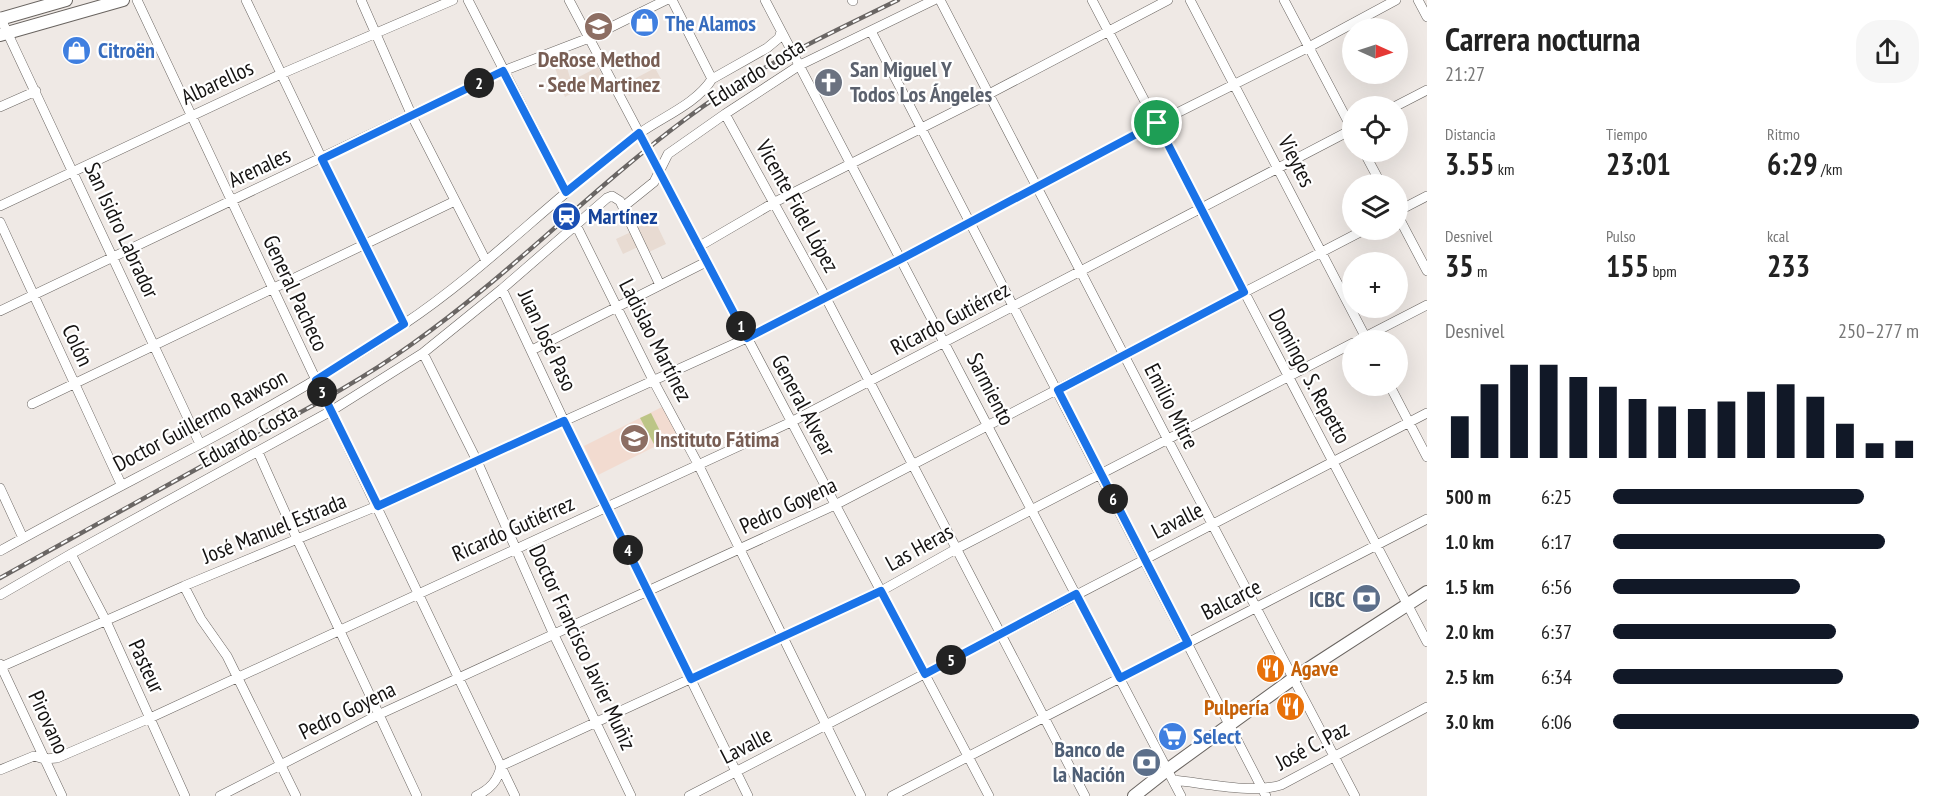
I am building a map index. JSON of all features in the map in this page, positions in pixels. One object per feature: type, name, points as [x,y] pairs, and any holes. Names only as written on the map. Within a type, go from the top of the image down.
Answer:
[{"type":"main road","points":[[0,18],[66,0]]},
{"type":"main road","points":[[4,35],[123,0]]},
{"type":"main road","points":[[1134,796],[1170,775],[1229,725],[1294,678],[1427,592]]},
{"type":"street","name":"General Pacheco","points":[[137,0],[515,796]]},
{"type":"street","points":[[246,0],[404,324]]},
{"type":"street","points":[[361,0],[412,116],[486,261]]},
{"type":"street","name":"Albarellos","points":[[0,206],[281,74],[453,0]]},
{"type":"street","points":[[468,0],[566,192]]},
{"type":"street","name":"General Alvear","points":[[569,0],[989,796]]},
{"type":"street","name":"Arenales","points":[[0,311],[503,71],[589,38],[666,0]]},
{"type":"street","points":[[672,0],[712,79]]},
{"type":"street","name":"Sarmiento","points":[[765,0],[1181,796]]},
{"type":"street","name":"Eduardo Costa","points":[[0,595],[331,411],[423,352],[502,289],[602,201],[612,196],[620,201],[623,207],[654,182],[668,153],[725,114],[800,65],[934,0]]},
{"type":"street","name":"Emilio Mitre","points":[[940,0],[1355,796]]},
{"type":"street","name":"Domingo S. Repetto","points":[[1092,0],[1427,642]]},
{"type":"street","points":[[698,247],[775,202],[1168,0]]},
{"type":"street","name":"Vieytes","points":[[1190,0],[1322,252],[1360,330]]},
{"type":"street","points":[[1284,0],[1342,109]]},
{"type":"street","name":"José Manuel Estrada","points":[[1,665],[378,506],[747,338],[1396,0]]},
{"type":"street","points":[[1418,0],[1427,17]]},
{"type":"street","name":"San Isidro Labrador","points":[[0,18],[4,35],[36,91],[200,444]]},
{"type":"street","points":[[871,31],[1264,793]]},
{"type":"street","name":"Doctor Guillermo Rawson","points":[[3,548],[316,380],[404,324],[447,294],[639,133],[690,102],[706,89],[712,79],[775,43],[782,32]]},
{"type":"street","points":[[1408,100],[1427,90]]},
{"type":"street","points":[[0,107],[36,91]]},
{"type":"street","name":"Vicente Fidel López","points":[[725,114],[826,298],[1085,796]]},
{"type":"street","name":"Ricardo Gutiérrez","points":[[0,770],[34,756],[44,759],[57,758],[150,718],[791,422],[1342,136]]},
{"type":"street","points":[[1408,206],[1427,196]]},
{"type":"street","points":[[32,404],[455,201]]},
{"type":"street","points":[[623,207],[660,285]]},
{"type":"street","name":"Colón","points":[[0,222],[121,484]]},
{"type":"street","name":"Ladislao Martínez","points":[[576,225],[653,380],[698,464],[861,796]]},
{"type":"street","points":[[1408,235],[1427,271]]},
{"type":"street","name":"Pedro Goyena","points":[[220,796],[378,715],[835,506],[1345,240]]},
{"type":"street","points":[[532,350],[706,262]]},
{"type":"street","name":"Juan José Paso","points":[[502,289],[564,421],[748,796]]},
{"type":"street","points":[[1381,330],[1427,305]]},
{"type":"street","name":"Las Heras","points":[[501,766],[881,591],[956,549],[1342,350]]},
{"type":"street","name":"Doctor Francisco Javier Muñiz","points":[[423,352],[477,461],[554,635],[631,796]]},
{"type":"street","points":[[1395,396],[1427,457]]},
{"type":"street","name":"Lavalle","points":[[689,796],[1427,413]]},
{"type":"street","points":[[258,452],[417,796]]},
{"type":"street","points":[[0,488],[22,538]]},
{"type":"street","name":"Balcarce","points":[[892,796],[1427,519]]},
{"type":"street","name":"Pasteur","points":[[71,554],[106,621],[185,796]]},
{"type":"street","points":[[184,586],[201,619],[238,676],[296,796]]},
{"type":"street","name":"Pirovano","points":[[1,665],[62,796]]},
{"type":"street","name":"José C. Paz","points":[[1170,775],[1264,793],[1427,707]]},
{"type":"street","points":[[476,796],[494,783],[499,776],[501,766]]},
{"type":"shaded area","points":[[564,58],[571,81],[598,67],[603,76],[565,97],[553,62]]},
{"type":"shaded area","points":[[655,68],[661,79],[629,96],[623,85]]},
{"type":"shaded area","points":[[654,219],[666,244],[649,252],[637,227]]},
{"type":"shaded area","points":[[631,232],[638,247],[623,254],[616,239]]},
{"type":"shaded area","name":"Instituto Fátima","points":[[664,406],[678,435],[598,475],[584,446]]},
{"type":"green space","points":[[651,413],[665,441],[655,446],[640,418]]},
{"type":"railway","points":[[0,578],[371,372],[448,318],[652,145],[712,100],[816,40],[898,0]]},
{"type":"place","name":"The Alamos","points":[[644,23]]},
{"type":"place","name":"DeRose Method - Sede Martinez","points":[[599,27]]},
{"type":"place","name":"Citroën","points":[[77,50]]},
{"type":"place","name":"San Miguel Y Todos Los Ángeles","points":[[829,82]]},
{"type":"place","name":"Martínez","points":[[567,216]]},
{"type":"place","name":"Instituto Fátima","points":[[634,439]]},
{"type":"place","name":"ICBC","points":[[1366,599]]},
{"type":"place","name":"Agave","points":[[1270,668]]},
{"type":"place","name":"Pulpería","points":[[1290,707]]},
{"type":"place","name":"Select","points":[[1172,736]]},
{"type":"place","name":"Banco de la Nación","points":[[1146,762]]},
{"type":"route","points":[[503,71],[566,192],[639,133],[747,338],[1157,123],[1244,292],[1058,390],[1188,643],[1120,678],[1076,594],[925,674],[881,591],[691,679],[564,421],[378,506],[316,380],[404,324],[322,159],[503,71]]}]
